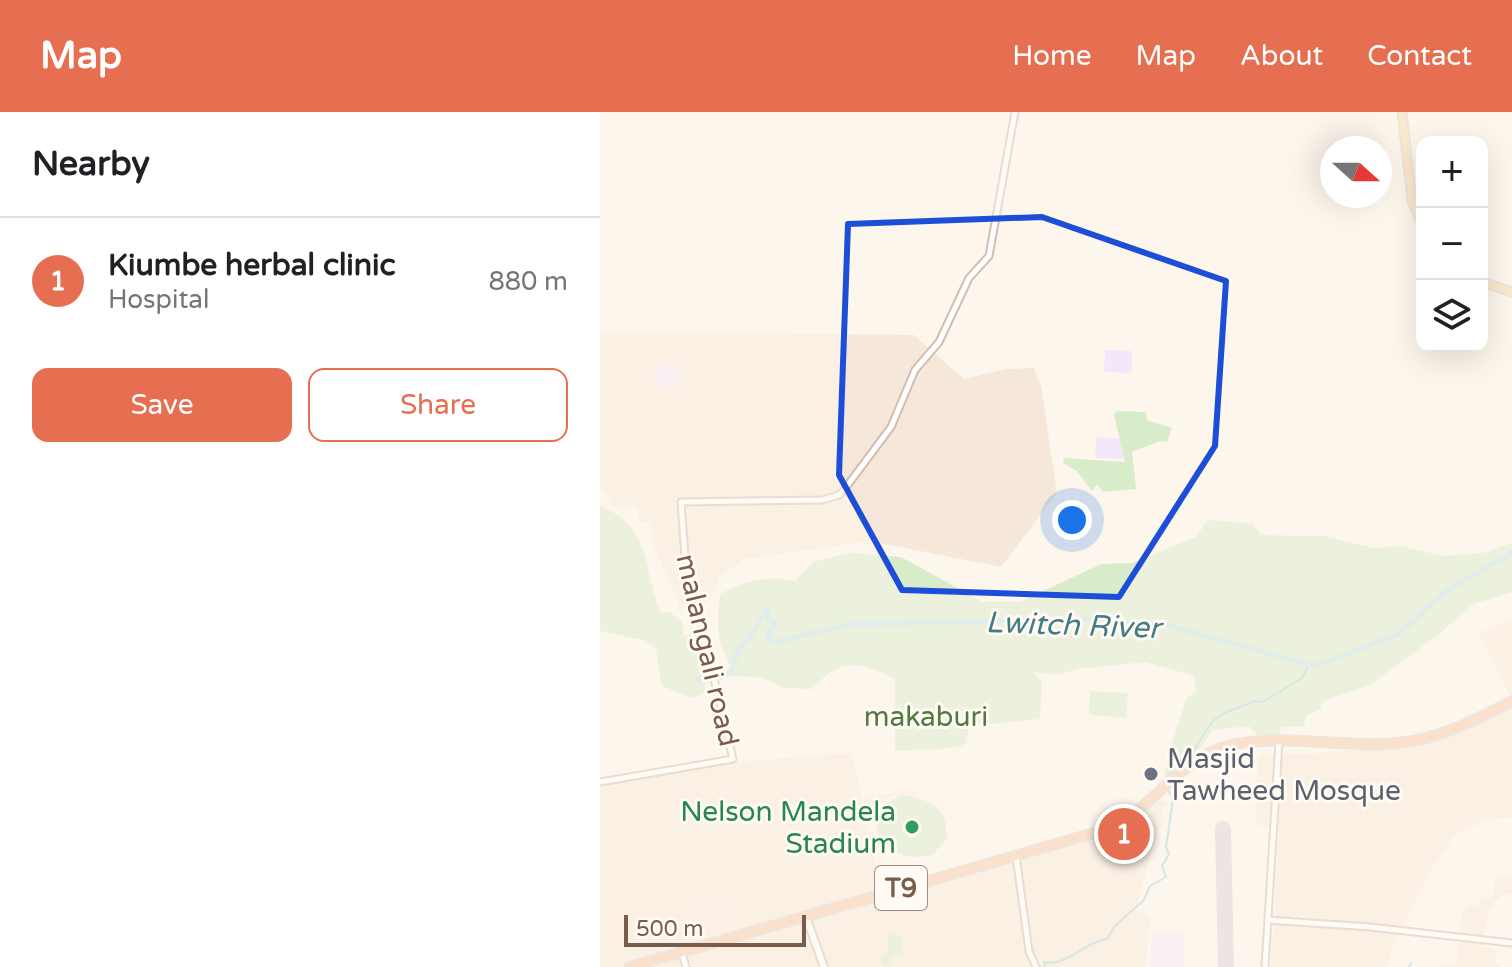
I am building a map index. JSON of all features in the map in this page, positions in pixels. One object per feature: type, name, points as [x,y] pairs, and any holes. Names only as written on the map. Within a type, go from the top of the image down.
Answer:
[{"type":"highway","name":"T9","points":[[630,967],[1108,829],[1203,757],[1226,746],[1279,742],[1388,744],[1417,741],[1445,733],[1512,701]]},
{"type":"main road","points":[[1402,112],[1412,200],[1416,210]]},
{"type":"main road","points":[[1488,284],[1512,292]]},
{"type":"main road","points":[[805,918],[822,967]]},
{"type":"street","name":"malangali road","points":[[600,782],[733,759],[685,557],[681,502],[822,500],[839,495],[891,427],[915,370],[939,342],[969,278],[989,256],[1015,112]]},
{"type":"street","points":[[1265,967],[1279,742]]},
{"type":"street","points":[[1016,855],[1029,951],[1036,967]]},
{"type":"street","points":[[1268,920],[1370,927],[1512,943]]},
{"type":"street","points":[[682,953],[686,967]]},
{"type":"highlighted area","points":[[1042,217],[1226,281],[1215,446],[1119,597],[902,590],[839,475],[848,224]]},
{"type":"shaded area","points":[[600,331],[914,335],[964,379],[1006,369],[1034,368],[1041,386],[1057,493],[1001,567],[870,541],[744,559],[720,576],[709,601],[681,610],[653,543],[651,522],[640,522],[638,508],[614,508],[600,484]]},
{"type":"shaded area","points":[[1105,350],[1132,351],[1132,373],[1104,372]]},
{"type":"shaded area","points":[[678,365],[679,386],[655,387],[654,366]]},
{"type":"shaded area","points":[[1096,437],[1125,439],[1124,459],[1095,458]]},
{"type":"shaded area","points":[[1512,618],[1512,694],[1510,695],[1479,633]]},
{"type":"shaded area","points":[[1512,706],[1512,817],[1486,820],[1455,835],[1433,866],[1392,949],[1388,967],[1271,967],[1279,834],[1256,823],[1258,756],[1393,749],[1460,731]]},
{"type":"shaded area","points":[[852,753],[878,875],[887,899],[1109,834],[1155,801],[1169,802],[1161,811],[1165,818],[1158,830],[1135,911],[1150,915],[1146,967],[600,967],[600,786],[736,762]]},
{"type":"shaded area","points":[[917,791],[932,799],[919,794],[892,796],[877,808],[869,828],[863,796]]},
{"type":"shaded area","points":[[1496,877],[1512,877],[1512,893],[1502,894],[1488,912],[1482,946],[1497,950],[1494,962],[1500,967],[1441,967],[1442,964],[1456,965],[1462,915],[1468,905],[1478,906],[1481,897],[1493,898]]},
{"type":"shaded area","points":[[727,897],[737,935],[699,946],[687,908]]},
{"type":"shaded area","points":[[1185,932],[1184,967],[1150,967],[1152,933]]},
{"type":"green space","points":[[1117,411],[1146,412],[1147,420],[1172,428],[1167,442],[1160,441],[1132,452],[1136,489],[1103,492],[1097,484],[1092,491],[1077,471],[1063,463],[1064,458],[1125,462],[1114,415]]},
{"type":"green space","points":[[600,505],[618,515],[638,538],[661,613],[669,611],[682,622],[684,637],[694,630],[699,632],[703,646],[701,657],[711,672],[711,680],[705,684],[704,694],[692,698],[662,686],[656,649],[644,640],[600,631]]},
{"type":"green space","name":"makaburi","points":[[1208,520],[1252,524],[1261,535],[1324,536],[1373,548],[1400,546],[1444,556],[1482,553],[1512,543],[1512,592],[1473,604],[1437,636],[1370,685],[1321,702],[1321,709],[1306,716],[1304,726],[1281,727],[1279,737],[1258,736],[1249,726],[1213,730],[1190,762],[1164,785],[1166,763],[1186,699],[1196,691],[1194,676],[1146,662],[1077,669],[1059,675],[1033,672],[1042,682],[1040,719],[970,726],[965,744],[921,750],[895,750],[895,679],[871,668],[842,667],[832,671],[812,689],[784,688],[761,677],[724,676],[730,666],[719,631],[720,594],[747,583],[766,579],[795,581],[813,562],[849,553],[901,557],[983,602],[1020,602],[1101,564],[1132,563],[1196,537]]},
{"type":"green space","points":[[1090,691],[1128,693],[1126,718],[1089,715]]},
{"type":"green space","name":"Nelson Mandela Stadium","points":[[906,795],[933,803],[931,808],[935,805],[944,816],[942,819],[945,818],[947,839],[932,855],[913,857],[900,853],[886,845],[880,838],[883,835],[879,836],[877,821],[882,809],[892,800]]},
{"type":"green space","points":[[893,932],[903,938],[902,954],[891,955],[890,964],[883,966],[880,956],[888,952],[887,939]]},
{"type":"waterway","name":"Lwitch River","points":[[718,678],[731,672],[738,649],[748,640],[767,609],[769,620],[775,623],[773,630],[767,631],[770,640],[776,642],[850,624],[1108,619],[1170,626],[1314,666],[1399,634],[1447,590],[1512,553]]},
{"type":"waterway","points":[[1168,777],[1174,767],[1194,756],[1195,748],[1212,722],[1222,714],[1255,701],[1263,702],[1302,678],[1308,666]]},
{"type":"waterway","points":[[698,679],[711,680]]},
{"type":"waterway","points":[[1045,967],[1044,962],[1060,961],[1107,939],[1115,926],[1144,900],[1150,886],[1166,877],[1162,866],[1169,854],[1166,847],[1173,799],[1167,788]]},
{"type":"waterway","points":[[1409,967],[1411,963]]},
{"type":"runway","points":[[1223,829],[1226,967]]},
{"type":"place","name":"Masjid Tawheed Mosque","points":[[1151,774]]},
{"type":"place","name":"Nelson Mandela Stadium","points":[[912,827]]},
{"type":"place","name":"Kiumbe herbal clinic","points":[[1124,834]]}]
